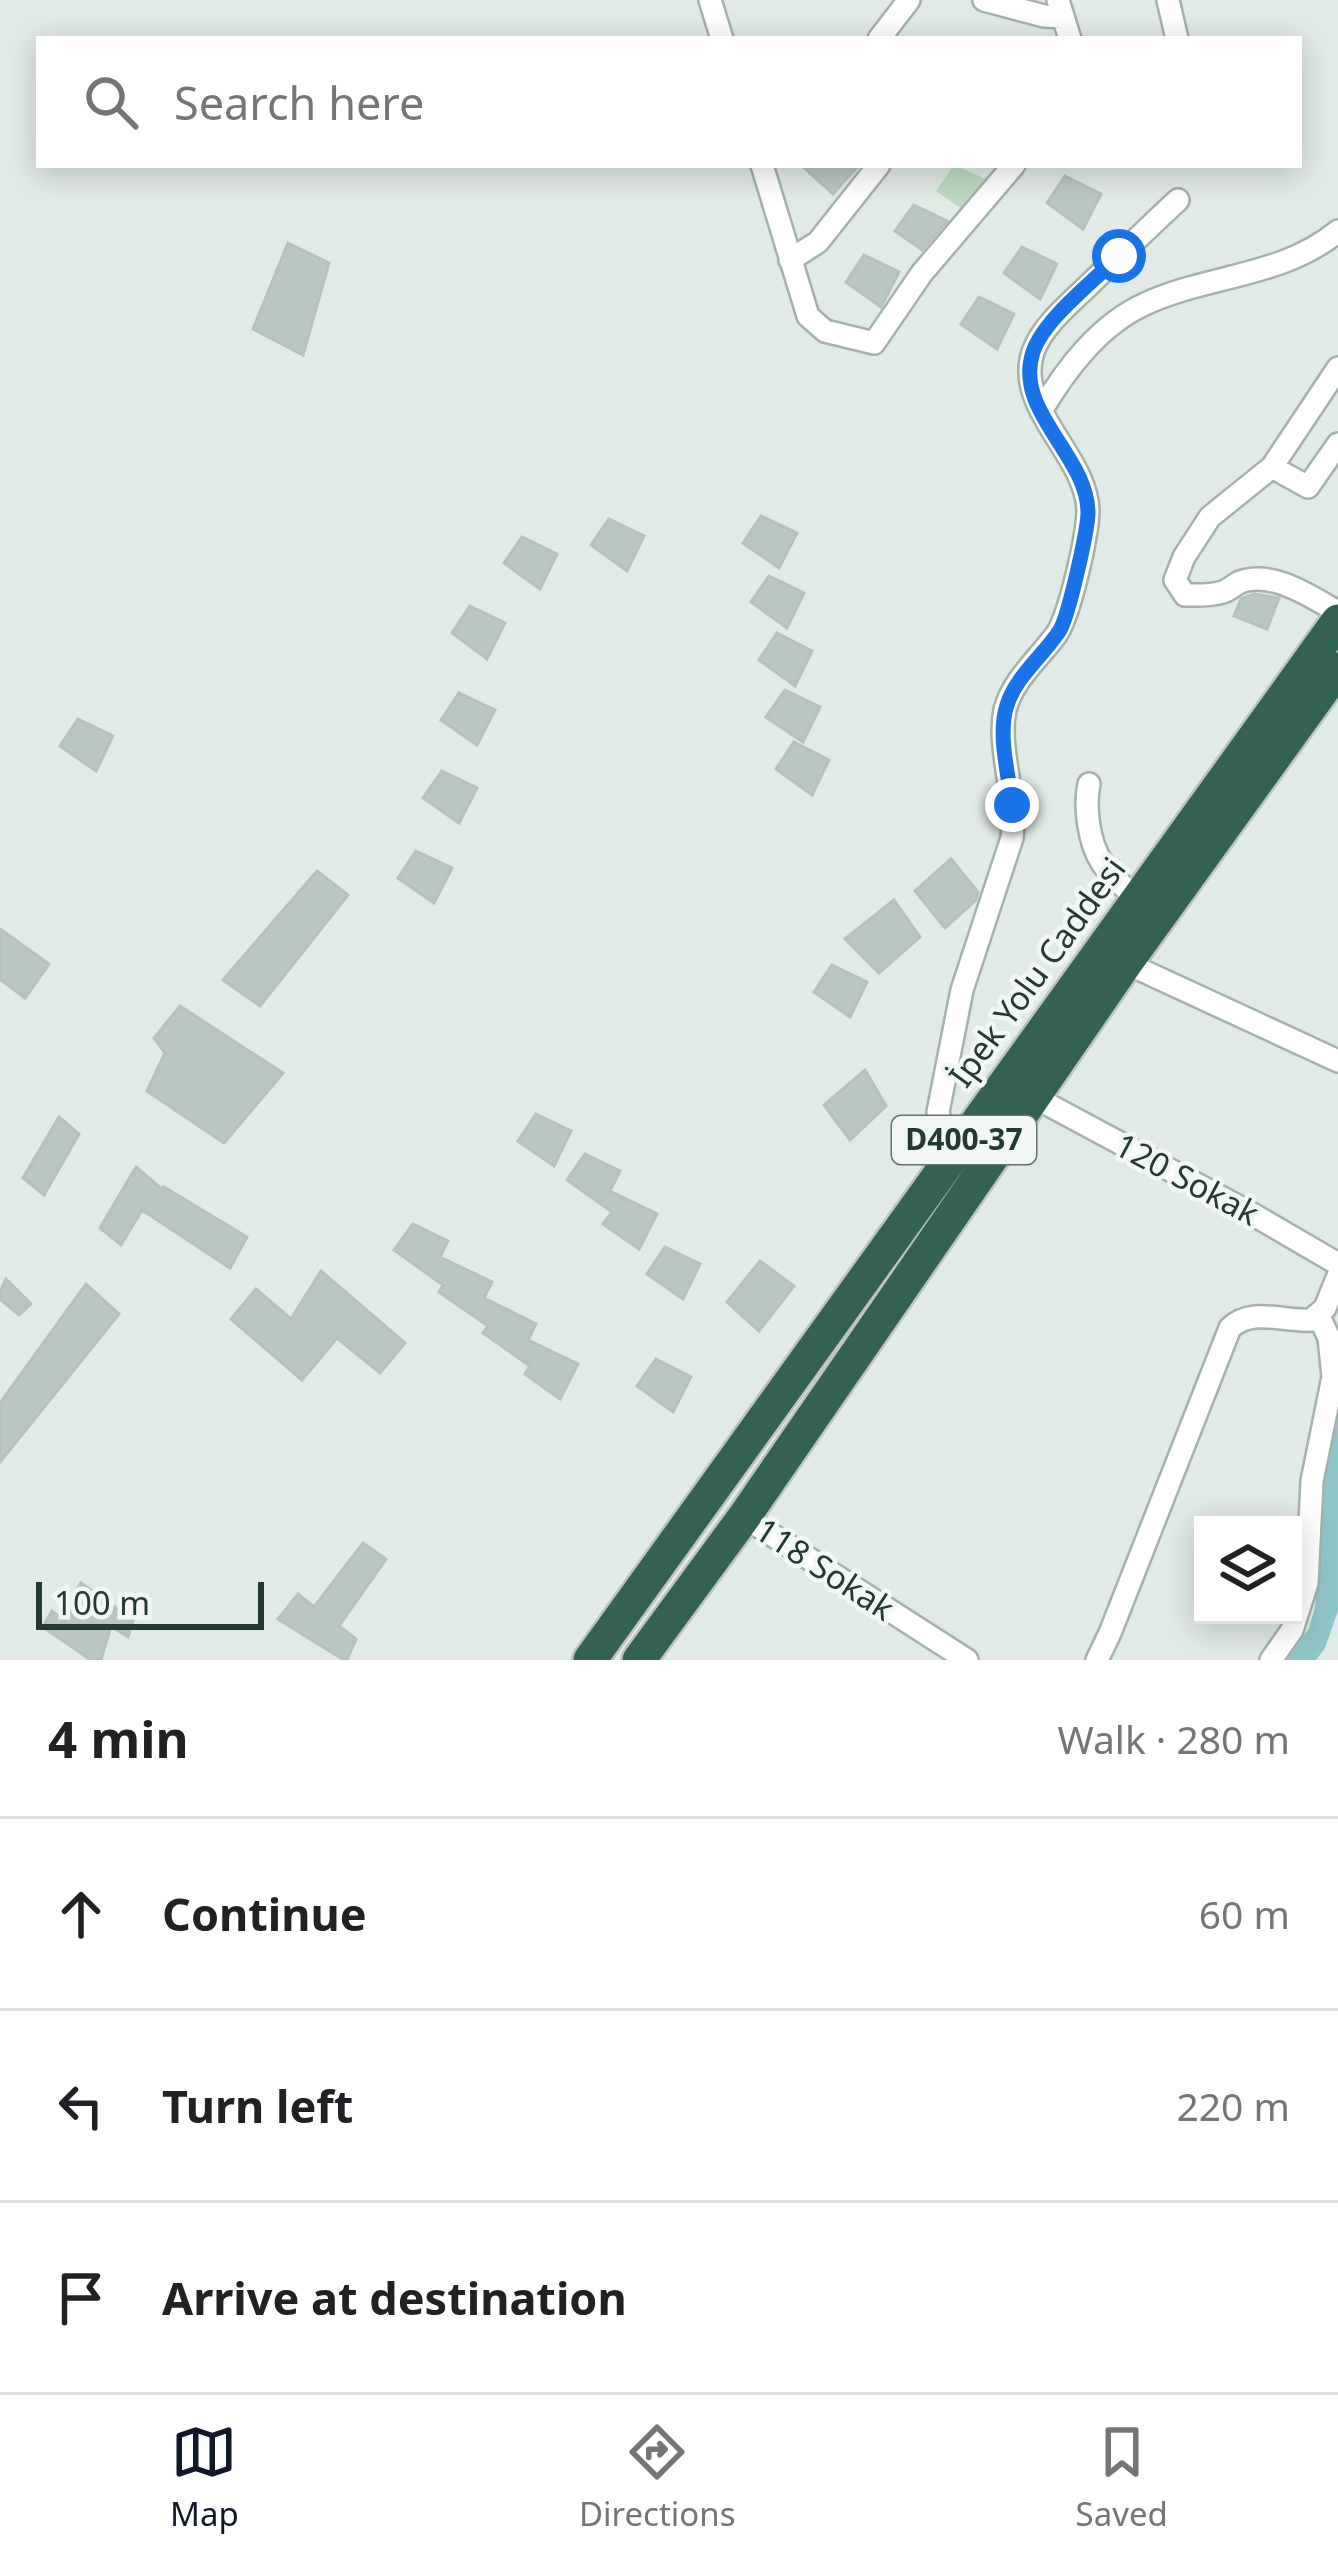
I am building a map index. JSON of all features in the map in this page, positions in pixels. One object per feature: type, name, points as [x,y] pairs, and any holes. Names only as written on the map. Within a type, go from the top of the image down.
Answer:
[{"type":"highway","name":"İpek Yolu Caddesi","points":[[590,1660],[1338,617]]},
{"type":"highway","name":"İpek Yolu Caddesi","points":[[639,1660],[744,1517],[1126,963],[1338,669]]},
{"type":"street","points":[[710,0],[721,36]]},
{"type":"street","points":[[881,36],[909,0]]},
{"type":"street","points":[[984,0],[1064,19]]},
{"type":"street","points":[[1168,0],[1177,36]]},
{"type":"street","points":[[764,168],[804,308],[825,331],[874,343],[922,273],[1011,168]]},
{"type":"street","points":[[790,260],[818,242],[877,168]]},
{"type":"street","points":[[956,1151],[944,1135],[938,1112],[962,990],[1012,838],[1006,707],[1063,623],[1087,520],[1080,476],[1034,392],[1033,352],[1063,311],[1178,200]]},
{"type":"street","points":[[1041,411],[1090,346],[1123,316],[1169,295],[1287,260],[1338,231]]},
{"type":"street","points":[[1338,368],[1272,467],[1210,517],[1174,580],[1185,595],[1223,592],[1242,581],[1262,580],[1296,589],[1338,617]]},
{"type":"street","points":[[1272,467],[1308,487],[1338,444]]},
{"type":"street","points":[[1089,784],[1096,852],[1103,866],[1137,899]]},
{"type":"street","points":[[1126,963],[1338,1061]]},
{"type":"street","name":"120 Sokak","points":[[1034,1097],[1338,1264]]},
{"type":"street","points":[[1097,1660],[1230,1328],[1255,1316],[1311,1320],[1319,1316],[1338,1276]]},
{"type":"street","points":[[1271,1660],[1292,1630],[1306,1583],[1312,1481],[1333,1377],[1329,1337],[1319,1316]]},
{"type":"street","name":"118 Sokak","points":[[744,1517],[967,1660]]},
{"type":"green space","points":[[952,168],[990,181],[972,216],[936,191]]},
{"type":"water","points":[[1338,1404],[1338,1611],[1316,1660],[1287,1660],[1309,1628],[1315,1607],[1327,1450]]},
{"type":"building","points":[[804,168],[856,168],[833,194]]},
{"type":"building","points":[[1065,176],[1101,194],[1083,229],[1047,203]]},
{"type":"building","points":[[914,205],[947,221],[922,250],[895,231]]},
{"type":"building","points":[[288,243],[329,263],[303,355],[253,329]]},
{"type":"building","points":[[1022,247],[1057,264],[1040,299],[1004,273]]},
{"type":"building","points":[[864,255],[899,272],[881,307],[846,282]]},
{"type":"building","points":[[979,297],[1014,314],[997,349],[961,324]]},
{"type":"building","points":[[761,516],[797,533],[779,568],[743,543]]},
{"type":"building","points":[[609,519],[644,536],[627,571],[591,545]]},
{"type":"building","points":[[522,537],[557,554],[540,589],[504,563]]},
{"type":"building","points":[[769,576],[804,593],[787,628],[751,602]]},
{"type":"building","points":[[1254,594],[1279,598],[1267,629],[1234,616],[1241,599]]},
{"type":"building","points":[[470,606],[505,623],[487,659],[452,633]]},
{"type":"building","points":[[777,633],[812,651],[795,686],[759,660]]},
{"type":"building","points":[[785,690],[820,707],[803,742],[766,717]]},
{"type":"building","points":[[459,693],[495,710],[477,745],[441,720]]},
{"type":"building","points":[[78,719],[113,736],[96,771],[60,746]]},
{"type":"building","points":[[794,742],[829,760],[812,795],[776,769]]},
{"type":"building","points":[[442,771],[477,788],[459,823],[423,798]]},
{"type":"building","points":[[416,851],[452,868],[434,903],[398,878]]},
{"type":"building","points":[[951,859],[978,892],[976,900],[945,928],[915,891]]},
{"type":"building","points":[[317,871],[348,895],[260,1006],[223,980]]},
{"type":"building","points":[[894,900],[920,937],[879,973],[845,939]]},
{"type":"building","points":[[0,929],[49,964],[25,998],[0,979]]},
{"type":"building","points":[[832,965],[867,982],[850,1017],[814,992]]},
{"type":"building","points":[[180,1006],[283,1073],[224,1143],[147,1091],[165,1053],[154,1038]]},
{"type":"building","points":[[865,1070],[886,1106],[850,1140],[824,1105]]},
{"type":"building","points":[[536,1114],[571,1131],[554,1166],[518,1141]]},
{"type":"building","points":[[59,1117],[79,1134],[44,1195],[23,1178]]},
{"type":"building","points":[[585,1154],[620,1171],[610,1191],[657,1214],[639,1249],[603,1224],[612,1212],[567,1180]]},
{"type":"building","points":[[136,1167],[163,1190],[247,1237],[230,1268],[142,1210],[121,1245],[100,1228]]},
{"type":"building","points":[[413,1224],[448,1241],[440,1257],[492,1282],[484,1298],[536,1324],[528,1340],[578,1364],[560,1399],[525,1374],[530,1366],[483,1333],[488,1326],[439,1292],[443,1285],[394,1250]]},
{"type":"building","points":[[665,1247],[700,1264],[683,1299],[647,1274]]},
{"type":"building","points":[[760,1261],[794,1286],[759,1331],[727,1302]]},
{"type":"building","points":[[321,1271],[405,1343],[380,1373],[337,1338],[302,1380],[231,1319],[256,1289],[291,1319]]},
{"type":"building","points":[[6,1279],[31,1304],[19,1315],[0,1299]]},
{"type":"building","points":[[86,1284],[119,1314],[0,1462],[0,1403]]},
{"type":"building","points":[[656,1359],[691,1377],[673,1412],[637,1386]]},
{"type":"building","points":[[363,1543],[386,1559],[339,1626],[356,1639],[344,1660],[278,1619],[298,1594],[314,1607]]},
{"type":"building","points":[[81,1583],[133,1620],[128,1637],[111,1626],[101,1660],[91,1660],[43,1627],[52,1611],[60,1617]]},
{"type":"route","points":[[1012,805],[1006,707],[1063,623],[1088,509],[1080,476],[1037,401],[1033,352],[1054,321],[1119,256]]}]
